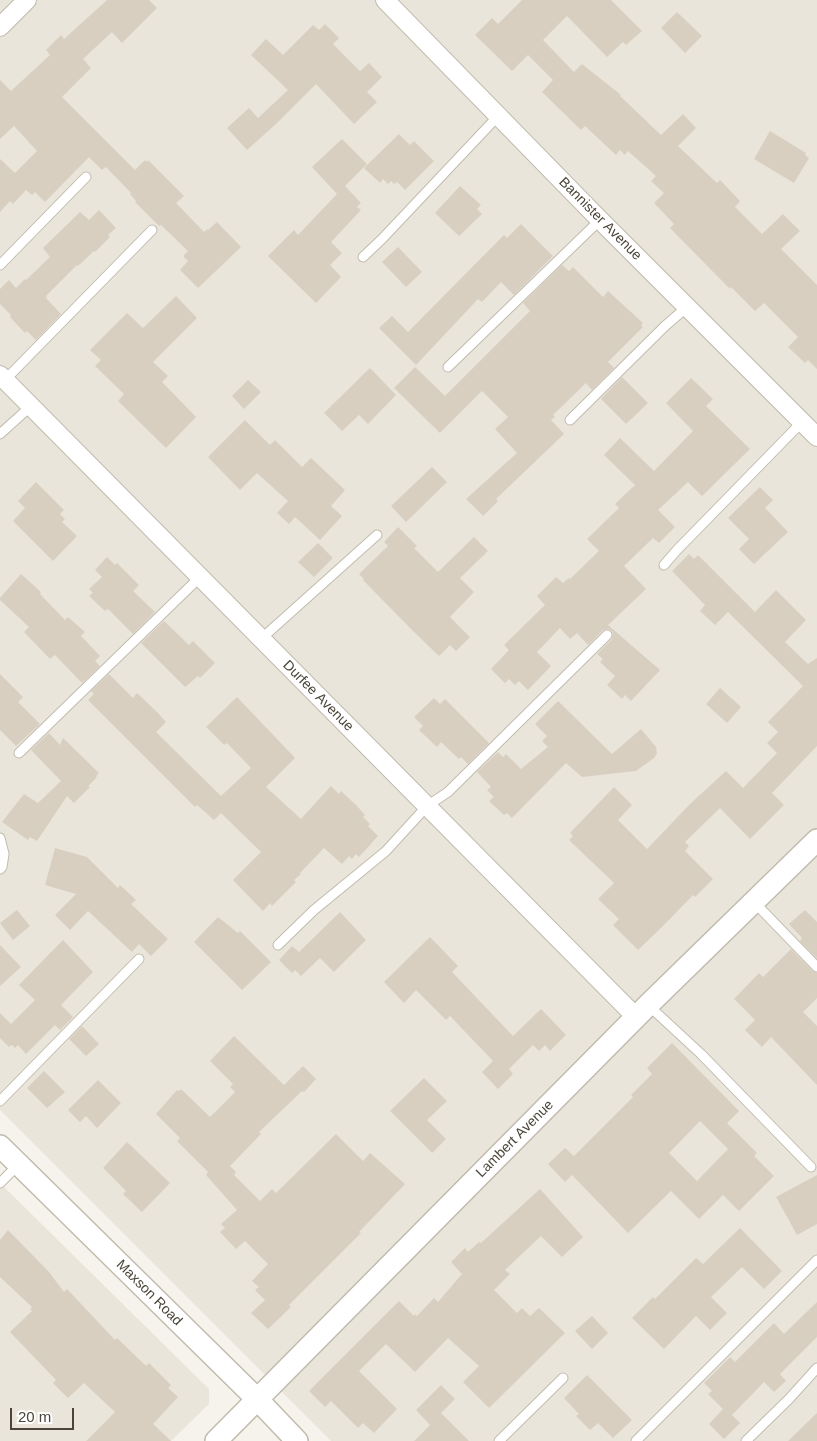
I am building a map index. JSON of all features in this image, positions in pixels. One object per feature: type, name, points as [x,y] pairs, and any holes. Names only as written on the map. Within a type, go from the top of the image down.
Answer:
[{"type":"street","points":[[0,28],[27,0]]},
{"type":"street","name":"Bannister Avenue","points":[[385,0],[686,307],[817,436]]},
{"type":"street","name":"Durfee Avenue","points":[[3,378],[427,806],[642,1011]]},
{"type":"street","name":"Lambert Avenue","points":[[216,1441],[642,1011],[817,840]]},
{"type":"street","name":"Maxson Road","points":[[0,1146],[258,1400],[297,1441]]},
{"type":"lane","points":[[363,257],[499,116]]},
{"type":"lane","points":[[0,265],[86,177]]},
{"type":"lane","points":[[448,367],[600,220]]},
{"type":"lane","points":[[3,378],[152,230]]},
{"type":"lane","points":[[570,420],[686,307]]},
{"type":"lane","points":[[0,434],[31,406]]},
{"type":"lane","points":[[664,565],[802,422]]},
{"type":"lane","points":[[261,639],[377,535]]},
{"type":"lane","points":[[19,753],[200,577]]},
{"type":"lane","points":[[278,945],[314,910],[386,851],[427,806],[448,792],[606,635]]},
{"type":"lane","points":[[0,838],[4,854],[0,869]]},
{"type":"lane","points":[[754,902],[817,966]]},
{"type":"lane","points":[[0,1101],[139,959]]},
{"type":"lane","points":[[642,1011],[700,1054],[811,1167]]},
{"type":"lane","points":[[0,1182],[19,1164]]},
{"type":"lane","points":[[636,1441],[817,1260]]},
{"type":"lane","points":[[746,1441],[789,1399],[817,1368]]},
{"type":"lane","points":[[499,1441],[563,1378]]},
{"type":"shaded area","points":[[0,0],[817,0],[817,1441],[331,1441],[0,1110]]},
{"type":"shaded area","points":[[0,1183],[209,1389],[209,1404],[171,1441],[0,1441]]},
{"type":"building","points":[[107,0],[149,0],[157,8],[122,43],[112,32],[83,59],[91,68],[62,97],[135,170],[145,160],[147,162],[148,160],[184,196],[176,203],[204,232],[217,222],[241,247],[198,288],[180,270],[188,261],[183,256],[188,251],[135,202],[131,193],[106,167],[102,170],[89,157],[45,202],[35,192],[32,195],[26,190],[13,204],[10,201],[0,212],[0,159],[15,173],[37,151],[14,126],[0,139],[0,80],[11,91],[50,55],[46,50],[61,35],[64,39]]},
{"type":"building","points":[[522,0],[611,0],[642,31],[626,45],[623,42],[607,57],[567,16],[543,40],[574,72],[582,64],[621,95],[661,135],[683,114],[696,128],[678,146],[717,183],[720,180],[740,201],[735,207],[762,234],[783,214],[800,231],[781,249],[817,285],[817,369],[808,360],[805,363],[788,347],[798,337],[764,303],[755,311],[731,287],[730,289],[670,228],[674,224],[654,203],[664,193],[651,181],[656,176],[628,151],[625,155],[620,150],[616,155],[585,126],[581,130],[542,92],[553,80],[528,55],[512,71],[475,35],[492,18],[498,24]]},
{"type":"building","points":[[677,12],[702,36],[685,53],[661,28]]},
{"type":"building","points":[[325,24],[339,38],[333,44],[360,71],[369,63],[382,77],[367,92],[377,102],[354,124],[316,84],[247,150],[227,128],[249,108],[258,118],[288,90],[251,55],[266,39],[283,55],[313,25],[319,30]]},
{"type":"building","points":[[770,131],[806,153],[805,155],[809,158],[794,183],[754,159]]},
{"type":"building","points":[[399,134],[410,145],[414,141],[434,161],[405,190],[397,182],[394,184],[391,181],[388,184],[383,179],[380,183],[364,168]]},
{"type":"building","points":[[342,139],[367,164],[345,186],[361,203],[357,207],[361,210],[331,242],[342,253],[330,265],[341,277],[316,303],[268,256],[294,230],[298,235],[337,194],[312,167]]},
{"type":"building","points":[[460,186],[481,205],[477,209],[482,214],[459,236],[435,213]]},
{"type":"building","points":[[99,210],[116,228],[95,252],[77,265],[46,296],[61,314],[36,340],[27,331],[25,333],[0,304],[0,289],[9,280],[16,288],[50,257],[43,248],[80,212],[89,220]]},
{"type":"building","points":[[521,224],[553,256],[514,295],[501,282],[482,302],[478,299],[416,365],[379,328],[392,316],[408,332],[504,235],[507,238]]},
{"type":"building","points":[[398,247],[422,272],[406,287],[382,262]]},
{"type":"building","points":[[562,265],[569,271],[573,267],[603,297],[608,291],[643,323],[641,325],[643,327],[608,362],[614,368],[592,390],[586,383],[553,415],[555,417],[551,420],[564,434],[496,499],[498,501],[483,516],[466,499],[517,453],[495,429],[508,417],[482,391],[440,433],[394,388],[415,367],[445,396],[530,311],[523,303]]},
{"type":"building","points":[[176,296],[197,318],[153,362],[168,376],[162,382],[196,417],[166,448],[118,401],[124,394],[95,366],[101,360],[90,350],[127,313],[143,328]]},
{"type":"building","points":[[370,368],[396,395],[368,424],[359,415],[342,431],[324,413]]},
{"type":"building","points":[[622,377],[648,403],[626,424],[601,399]]},
{"type":"building","points":[[691,378],[713,399],[706,406],[750,449],[702,496],[688,482],[658,510],[675,527],[659,543],[653,538],[624,566],[646,589],[608,625],[660,670],[631,701],[625,695],[622,699],[607,685],[615,676],[600,662],[603,659],[597,654],[612,639],[612,631],[608,629],[603,630],[588,645],[577,633],[570,639],[560,628],[537,652],[551,666],[528,690],[519,681],[515,685],[509,679],[505,683],[491,669],[509,650],[504,645],[545,605],[537,596],[556,577],[563,583],[570,579],[599,551],[587,539],[619,508],[615,504],[635,485],[604,455],[620,438],[654,471],[693,431],[666,403]]},
{"type":"building","points":[[248,380],[261,392],[244,409],[232,396]]},
{"type":"building","points":[[245,420],[270,445],[275,440],[302,467],[311,458],[345,490],[331,506],[342,516],[320,540],[295,517],[289,524],[277,513],[288,501],[257,473],[240,490],[208,457]]},
{"type":"building","points":[[432,467],[447,482],[406,522],[391,506]]},
{"type":"building","points":[[36,482],[64,510],[60,514],[65,519],[62,522],[77,536],[53,561],[13,521],[25,508],[18,501]]},
{"type":"building","points":[[760,487],[773,500],[765,508],[788,532],[754,564],[739,549],[749,539],[728,518]]},
{"type":"building","points":[[398,527],[417,546],[414,548],[438,572],[474,537],[488,551],[460,578],[474,592],[450,617],[470,637],[456,651],[450,645],[439,656],[359,574],[388,546],[384,542]]},
{"type":"building","points":[[318,543],[333,558],[314,577],[298,562]]},
{"type":"building","points":[[689,554],[694,559],[698,555],[755,612],[776,590],[806,620],[785,642],[808,664],[817,658],[817,746],[772,793],[784,805],[750,839],[720,808],[685,842],[689,846],[685,851],[713,879],[695,897],[693,895],[638,950],[613,925],[619,919],[598,899],[614,883],[569,840],[573,836],[570,833],[614,787],[632,805],[618,820],[647,849],[690,804],[726,771],[743,788],[777,753],[767,743],[778,732],[768,722],[803,686],[728,612],[715,625],[700,611],[705,605],[672,571]]},
{"type":"building","points":[[107,557],[115,565],[117,563],[139,585],[133,591],[155,612],[133,634],[108,609],[105,611],[89,596],[93,593],[89,589],[102,577],[95,570]]},
{"type":"building","points":[[21,574],[41,592],[40,594],[65,620],[68,617],[85,632],[81,636],[100,656],[95,661],[100,666],[82,683],[55,655],[50,659],[24,632],[29,627],[0,600]]},
{"type":"building","points":[[164,621],[189,645],[193,641],[215,663],[200,678],[198,676],[185,687],[141,643]]},
{"type":"building","points":[[0,674],[23,697],[18,702],[40,724],[16,746],[0,730]]},
{"type":"building","points":[[109,674],[133,698],[137,693],[157,712],[166,722],[156,732],[221,796],[251,768],[227,743],[224,745],[206,727],[237,697],[295,758],[266,787],[301,819],[331,786],[339,794],[341,791],[357,806],[365,815],[363,817],[370,824],[368,826],[378,836],[359,857],[356,854],[352,859],[349,856],[342,864],[324,848],[294,880],[296,882],[272,906],[270,903],[263,911],[233,880],[261,852],[221,813],[214,820],[197,805],[195,807],[88,700],[94,694],[91,691]]},
{"type":"building","points":[[720,688],[741,707],[727,723],[706,704]]},
{"type":"building","points":[[434,698],[440,704],[445,699],[489,743],[468,764],[461,757],[459,759],[441,742],[437,747],[419,730],[423,726],[414,717]]},
{"type":"building","points":[[558,701],[612,754],[641,729],[656,747],[657,753],[654,758],[636,771],[582,777],[566,763],[512,818],[507,813],[504,815],[489,801],[494,797],[487,790],[491,787],[477,772],[498,752],[503,757],[506,754],[521,769],[548,747],[542,741],[547,736],[535,724]]},
{"type":"building","points":[[49,733],[60,745],[63,738],[99,773],[88,786],[90,787],[74,803],[67,796],[37,841],[30,837],[28,840],[2,822],[24,794],[38,803],[61,781],[31,750]]},
{"type":"building","points":[[55,848],[87,857],[118,888],[120,885],[136,900],[131,904],[168,939],[151,956],[139,944],[132,952],[88,911],[70,930],[55,915],[76,894],[45,885]]},
{"type":"building","points":[[17,910],[30,926],[13,940],[0,923]]},
{"type":"building","points":[[805,910],[817,922],[817,958],[800,941],[802,938],[789,924]]},
{"type":"building","points":[[340,912],[366,940],[334,972],[320,958],[301,976],[295,970],[292,973],[279,960],[292,946],[299,952]]},
{"type":"building","points":[[218,917],[238,933],[240,931],[271,962],[242,990],[194,942]]},
{"type":"building","points":[[430,937],[458,966],[452,972],[513,1036],[541,1009],[566,1035],[550,1051],[545,1045],[539,1051],[533,1045],[509,1069],[513,1074],[498,1089],[482,1072],[493,1061],[450,1016],[446,1020],[416,990],[404,1003],[384,982]]},
{"type":"building","points":[[63,940],[93,972],[61,1005],[73,1017],[60,1030],[55,1025],[26,1054],[18,1045],[15,1048],[12,1045],[9,1047],[0,1038],[0,1013],[11,1024],[35,1000],[19,985]]},
{"type":"building","points":[[0,945],[21,967],[0,986]]},
{"type":"building","points":[[791,949],[817,973],[817,998],[803,1012],[817,1026],[817,1085],[771,1037],[762,1047],[745,1030],[755,1020],[734,999],[759,973],[763,977]]},
{"type":"building","points":[[82,1026],[99,1044],[86,1056],[69,1039]]},
{"type":"building","points":[[234,1036],[284,1085],[303,1066],[316,1079],[259,1132],[261,1134],[230,1166],[236,1172],[234,1175],[260,1201],[272,1189],[276,1193],[336,1134],[363,1161],[370,1153],[405,1184],[359,1232],[361,1233],[289,1305],[291,1307],[268,1329],[251,1313],[265,1300],[255,1290],[259,1287],[252,1281],[268,1264],[245,1241],[236,1249],[220,1232],[225,1228],[221,1224],[237,1210],[206,1175],[208,1172],[177,1141],[180,1138],[156,1114],[177,1090],[181,1089],[210,1117],[235,1092],[230,1087],[233,1084],[210,1061]]},
{"type":"building","points":[[672,1043],[739,1111],[727,1123],[757,1153],[754,1156],[774,1176],[739,1211],[723,1195],[699,1219],[671,1191],[628,1233],[572,1175],[565,1182],[548,1164],[565,1148],[574,1156],[633,1097],[631,1095],[652,1074],[647,1068]],"holes":[[[700,1121],[728,1149],[697,1181],[669,1153]]]},
{"type":"building","points":[[44,1071],[65,1092],[47,1108],[27,1088]]},
{"type":"building","points":[[424,1078],[447,1101],[427,1120],[446,1139],[432,1153],[390,1111]]},
{"type":"building","points":[[98,1080],[121,1103],[97,1128],[86,1116],[80,1122],[68,1110]]},
{"type":"building","points":[[127,1142],[170,1183],[142,1212],[123,1194],[126,1191],[103,1168]]},
{"type":"building","points":[[817,1175],[817,1224],[797,1235],[776,1197]]},
{"type":"building","points":[[540,1189],[583,1237],[562,1257],[541,1236],[505,1270],[510,1274],[494,1290],[517,1313],[522,1308],[530,1316],[539,1308],[565,1333],[489,1408],[463,1382],[479,1366],[448,1338],[415,1372],[386,1344],[359,1371],[397,1409],[374,1433],[363,1423],[358,1428],[331,1401],[325,1407],[309,1391],[399,1301],[414,1316],[415,1314],[417,1316],[434,1298],[438,1302],[462,1274],[451,1262],[465,1248],[468,1252],[479,1242],[481,1243]]},
{"type":"building","points":[[740,1228],[782,1271],[764,1289],[742,1267],[711,1297],[727,1313],[710,1330],[696,1316],[664,1349],[632,1318],[653,1297],[655,1299],[696,1258],[703,1264]]},
{"type":"building","points":[[8,1230],[49,1272],[64,1292],[67,1289],[115,1340],[117,1338],[146,1366],[149,1363],[171,1385],[168,1388],[178,1397],[153,1424],[171,1441],[86,1441],[115,1412],[84,1383],[68,1398],[53,1383],[56,1380],[10,1332],[32,1311],[30,1309],[32,1307],[0,1277],[0,1240]]},
{"type":"building","points":[[817,1302],[817,1337],[780,1374],[786,1381],[774,1392],[764,1382],[732,1415],[740,1423],[724,1439],[709,1424],[723,1409],[708,1394],[712,1391],[704,1383],[730,1357],[735,1362],[774,1323],[784,1334]]},
{"type":"building","points":[[592,1316],[608,1333],[592,1349],[575,1331]]},
{"type":"building","points":[[587,1375],[632,1420],[613,1438],[598,1423],[590,1430],[576,1416],[579,1414],[564,1398]]},
{"type":"building","points":[[441,1385],[455,1399],[441,1413],[469,1441],[414,1441],[430,1425],[416,1410]]},
{"type":"building","points":[[817,1413],[817,1441],[788,1441]]}]
